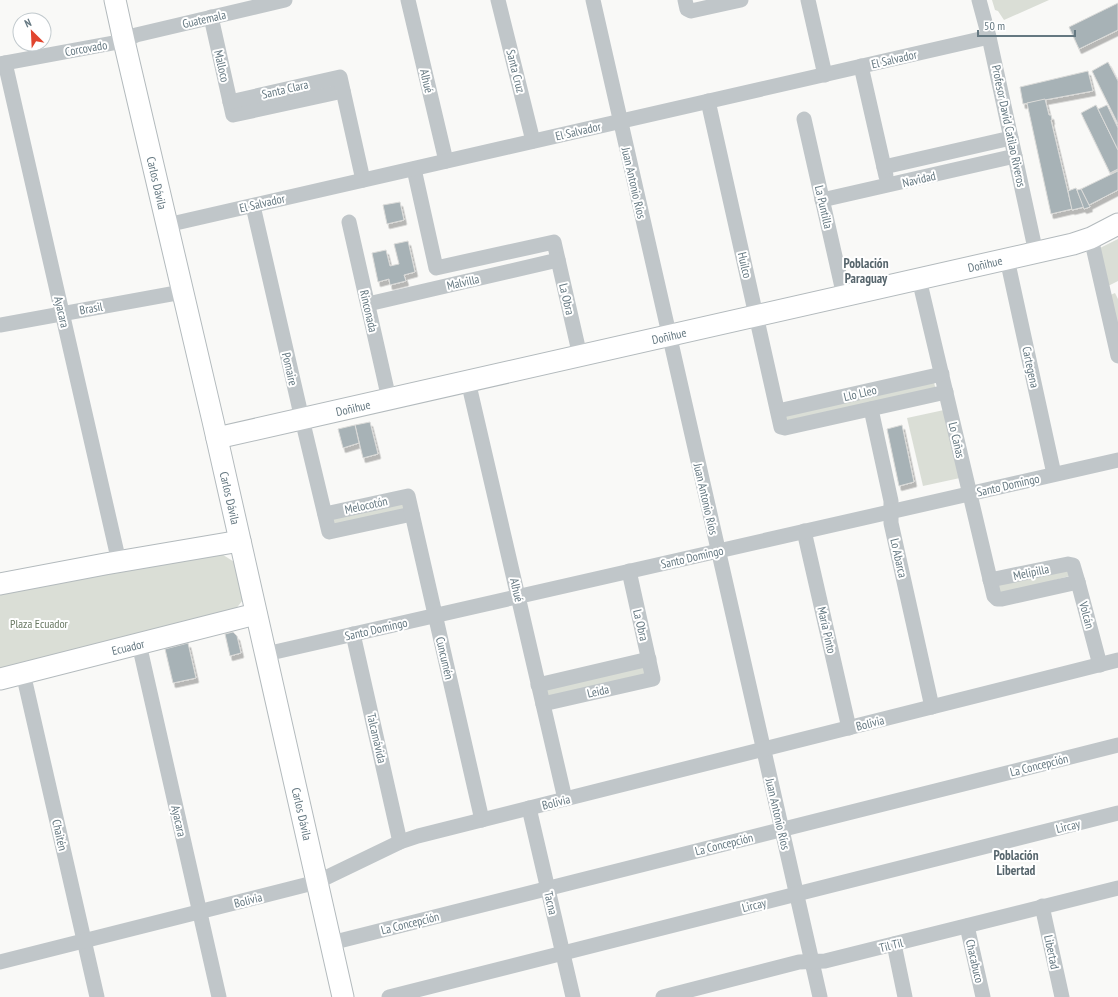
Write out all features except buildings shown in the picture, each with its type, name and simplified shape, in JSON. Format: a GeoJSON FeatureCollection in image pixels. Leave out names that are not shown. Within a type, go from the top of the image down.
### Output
{"type":"FeatureCollection","features":[{"type":"Feature","properties":{"kind":"street","name":"Carlos Dávila"},"geometry":{"type":"LineString","coordinates":[[115,0],[217,438],[343,997]]}},
{"type":"Feature","properties":{"kind":"street","name":"Guatemala"},"geometry":{"type":"LineString","coordinates":[[124,42],[136,35],[285,0]]}},
{"type":"Feature","properties":{"kind":"street","name":"Alhué"},"geometry":{"type":"LineString","coordinates":[[408,0],[446,161]]}},
{"type":"Feature","properties":{"kind":"street","name":"Santa Cruz"},"geometry":{"type":"LineString","coordinates":[[498,0],[533,141]]}},
{"type":"Feature","properties":{"kind":"street","name":"Juan Antonio Ríos"},"geometry":{"type":"LineString","coordinates":[[593,0],[820,997]]}},
{"type":"Feature","properties":{"kind":"street"},"geometry":{"type":"LineString","coordinates":[[687,5],[693,11],[740,0]]}},
{"type":"Feature","properties":{"kind":"street"},"geometry":{"type":"LineString","coordinates":[[808,0],[825,75]]}},
{"type":"Feature","properties":{"kind":"street","name":"Profesor David Catilao Riveros"},"geometry":{"type":"LineString","coordinates":[[979,0],[990,37],[1036,252]]}},
{"type":"Feature","properties":{"kind":"street","name":"Malloco"},"geometry":{"type":"LineString","coordinates":[[211,17],[231,108]]}},
{"type":"Feature","properties":{"kind":"street","name":"El Salvador"},"geometry":{"type":"LineString","coordinates":[[167,225],[990,37]]}},
{"type":"Feature","properties":{"kind":"street","name":"Corcovado"},"geometry":{"type":"LineString","coordinates":[[3,63],[124,42]]}},
{"type":"Feature","properties":{"kind":"street","name":"Ayacara"},"geometry":{"type":"LineString","coordinates":[[3,63],[119,562]]}},
{"type":"Feature","properties":{"kind":"street"},"geometry":{"type":"LineString","coordinates":[[861,66],[888,186]]}},
{"type":"Feature","properties":{"kind":"street","name":"Santa Clara"},"geometry":{"type":"LineString","coordinates":[[231,108],[342,84],[363,180]]}},
{"type":"Feature","properties":{"kind":"street","name":"Huilco"},"geometry":{"type":"LineString","coordinates":[[708,101],[782,428]]}},
{"type":"Feature","properties":{"kind":"street","name":"La Puntilla"},"geometry":{"type":"LineString","coordinates":[[804,119],[844,296]]}},
{"type":"Feature","properties":{"kind":"street","name":"Navidad"},"geometry":{"type":"LineString","coordinates":[[884,167],[1011,138]]}},
{"type":"Feature","properties":{"kind":"street","name":"Navidad"},"geometry":{"type":"LineString","coordinates":[[822,200],[1015,156]]}},
{"type":"Feature","properties":{"kind":"street","name":"Malvilla"},"geometry":{"type":"LineString","coordinates":[[414,169],[436,268],[554,242]]}},
{"type":"Feature","properties":{"kind":"street","name":"Pomaire"},"geometry":{"type":"LineString","coordinates":[[252,206],[329,532]]}},
{"type":"Feature","properties":{"kind":"street","name":"Rinconada"},"geometry":{"type":"LineString","coordinates":[[349,222],[389,399]]}},
{"type":"Feature","properties":{"kind":"street","name":"Doñihue"},"geometry":{"type":"LineString","coordinates":[[217,438],[1082,242],[1118,224]]}},
{"type":"Feature","properties":{"kind":"street"},"geometry":{"type":"LineString","coordinates":[[1091,238],[1118,356]]}},
{"type":"Feature","properties":{"kind":"street","name":"La Obra"},"geometry":{"type":"LineString","coordinates":[[554,242],[580,356]]}},
{"type":"Feature","properties":{"kind":"street","name":"Cartegena"},"geometry":{"type":"LineString","coordinates":[[1007,259],[1054,474]]}},
{"type":"Feature","properties":{"kind":"street","name":"Malvilla"},"geometry":{"type":"LineString","coordinates":[[368,304],[558,260]]}},
{"type":"Feature","properties":{"kind":"street","name":"Lo Cañas"},"geometry":{"type":"LineString","coordinates":[[919,279],[990,580],[994,596],[997,599]]}},
{"type":"Feature","properties":{"kind":"street","name":"Brasil"},"geometry":{"type":"LineString","coordinates":[[0,325],[182,292]]}},
{"type":"Feature","properties":{"kind":"street","name":"Llo Lleo"},"geometry":{"type":"LineString","coordinates":[[778,412],[942,374]]}},
{"type":"Feature","properties":{"kind":"street","name":"Alhué"},"geometry":{"type":"LineString","coordinates":[[468,381],[564,799]]}},
{"type":"Feature","properties":{"kind":"street","name":"Llo Lleo"},"geometry":{"type":"LineString","coordinates":[[782,428],[946,392]]}},
{"type":"Feature","properties":{"kind":"street","name":"Lo Abarca"},"geometry":{"type":"LineString","coordinates":[[871,409],[891,501],[891,523],[932,707]]}},
{"type":"Feature","properties":{"kind":"street","name":"Santo Domingo"},"geometry":{"type":"LineString","coordinates":[[266,654],[1118,460]]}},
{"type":"Feature","properties":{"kind":"street","name":"Melocotón"},"geometry":{"type":"LineString","coordinates":[[325,514],[408,496]]}},
{"type":"Feature","properties":{"kind":"street","name":"Cuncumén"},"geometry":{"type":"LineString","coordinates":[[408,496],[482,820]]}},
{"type":"Feature","properties":{"kind":"street","name":"Melocotón"},"geometry":{"type":"LineString","coordinates":[[329,532],[412,514]]}},
{"type":"Feature","properties":{"kind":"street","name":"María Pinto"},"geometry":{"type":"LineString","coordinates":[[804,531],[849,728]]}},
{"type":"Feature","properties":{"kind":"street"},"geometry":{"type":"LineString","coordinates":[[1,581],[240,541]]}},
{"type":"Feature","properties":{"kind":"street","name":"Melipilla"},"geometry":{"type":"LineString","coordinates":[[990,580],[1073,564]]}},
{"type":"Feature","properties":{"kind":"street","name":"Volcán"},"geometry":{"type":"LineString","coordinates":[[1073,564],[1100,665]]}},
{"type":"Feature","properties":{"kind":"street","name":"La Obra"},"geometry":{"type":"LineString","coordinates":[[628,571],[653,679]]}},
{"type":"Feature","properties":{"kind":"street","name":"Melipilla"},"geometry":{"type":"LineString","coordinates":[[997,599],[1002,600],[1078,582]]}},
{"type":"Feature","properties":{"kind":"street","name":"Ecuador"},"geometry":{"type":"LineString","coordinates":[[0,679],[256,614]]}},
{"type":"Feature","properties":{"kind":"street","name":"Talcamávida"},"geometry":{"type":"LineString","coordinates":[[354,634],[400,842]]}},
{"type":"Feature","properties":{"kind":"street","name":"Ayacara"},"geometry":{"type":"LineString","coordinates":[[139,644],[219,997]]}},
{"type":"Feature","properties":{"kind":"street","name":"Leida"},"geometry":{"type":"LineString","coordinates":[[538,685],[649,659]]}},
{"type":"Feature","properties":{"kind":"street","name":"Bolivia"},"geometry":{"type":"LineString","coordinates":[[0,962],[317,882],[400,842],[418,836],[1118,660]]}},
{"type":"Feature","properties":{"kind":"street","name":"Chaitén"},"geometry":{"type":"LineString","coordinates":[[23,673],[97,997]]}},
{"type":"Feature","properties":{"kind":"street","name":"Leida"},"geometry":{"type":"LineString","coordinates":[[543,704],[653,679]]}},
{"type":"Feature","properties":{"kind":"street","name":"La Concepción"},"geometry":{"type":"LineString","coordinates":[[331,943],[1118,745]]}},
{"type":"Feature","properties":{"kind":"street","name":"Tacna"},"geometry":{"type":"LineString","coordinates":[[529,808],[573,997]]}},
{"type":"Feature","properties":{"kind":"street","name":"Lircay"},"geometry":{"type":"LineString","coordinates":[[389,997],[1118,813]]}},
{"type":"Feature","properties":{"kind":"street","name":"Til Til"},"geometry":{"type":"LineString","coordinates":[[663,997],[799,962],[825,961],[1042,906],[1117,890]]}},
{"type":"Feature","properties":{"kind":"street","name":"Libertad"},"geometry":{"type":"LineString","coordinates":[[1042,906],[1062,997]]}},
{"type":"Feature","properties":{"kind":"street","name":"Chacabuco"},"geometry":{"type":"LineString","coordinates":[[967,926],[983,997]]}},
{"type":"Feature","properties":{"kind":"street"},"geometry":{"type":"LineString","coordinates":[[894,944],[905,997]]}},
{"type":"Feature","properties":{"kind":"green space"},"geometry":{"type":"Polygon","coordinates":[[[992,0],[1049,0],[1004,20],[998,11],[995,10],[992,0]]]}},
{"type":"Feature","properties":{"kind":"green space"},"geometry":{"type":"Polygon","coordinates":[[[1118,239],[1118,281],[1106,287],[1096,250],[1118,239]]]}},
{"type":"Feature","properties":{"kind":"green space"},"geometry":{"type":"Polygon","coordinates":[[[1115,293],[1118,299],[1118,336],[1108,296],[1115,293]]]}},
{"type":"Feature","properties":{"kind":"green space"},"geometry":{"type":"Polygon","coordinates":[[[933,378],[936,391],[785,425],[782,413],[933,378]]]}},
{"type":"Feature","properties":{"kind":"green space"},"geometry":{"type":"Polygon","coordinates":[[[944,410],[960,478],[923,486],[907,418],[944,410]]]}},
{"type":"Feature","properties":{"kind":"green space"},"geometry":{"type":"Polygon","coordinates":[[[405,499],[408,512],[332,529],[329,517],[405,499]]]}},
{"type":"Feature","properties":{"kind":"green space","name":"Plaza Ecuador"},"geometry":{"type":"Polygon","coordinates":[[[220,553],[239,565],[246,596],[231,615],[0,671],[0,591],[220,553]]]}},
{"type":"Feature","properties":{"kind":"green space"},"geometry":{"type":"Polygon","coordinates":[[[1067,567],[1073,575],[1001,595],[998,583],[1067,567]]]}},
{"type":"Feature","properties":{"kind":"green space"},"geometry":{"type":"Polygon","coordinates":[[[643,664],[646,676],[549,700],[546,687],[643,664]]]}},
{"type":"Feature","properties":{"kind":"district","name":"Población Paraguay"},"geometry":{"type":"Point","coordinates":[866,270]}},
{"type":"Feature","properties":{"kind":"district","name":"Población Libertad"},"geometry":{"type":"Point","coordinates":[1016,862]}}]}
